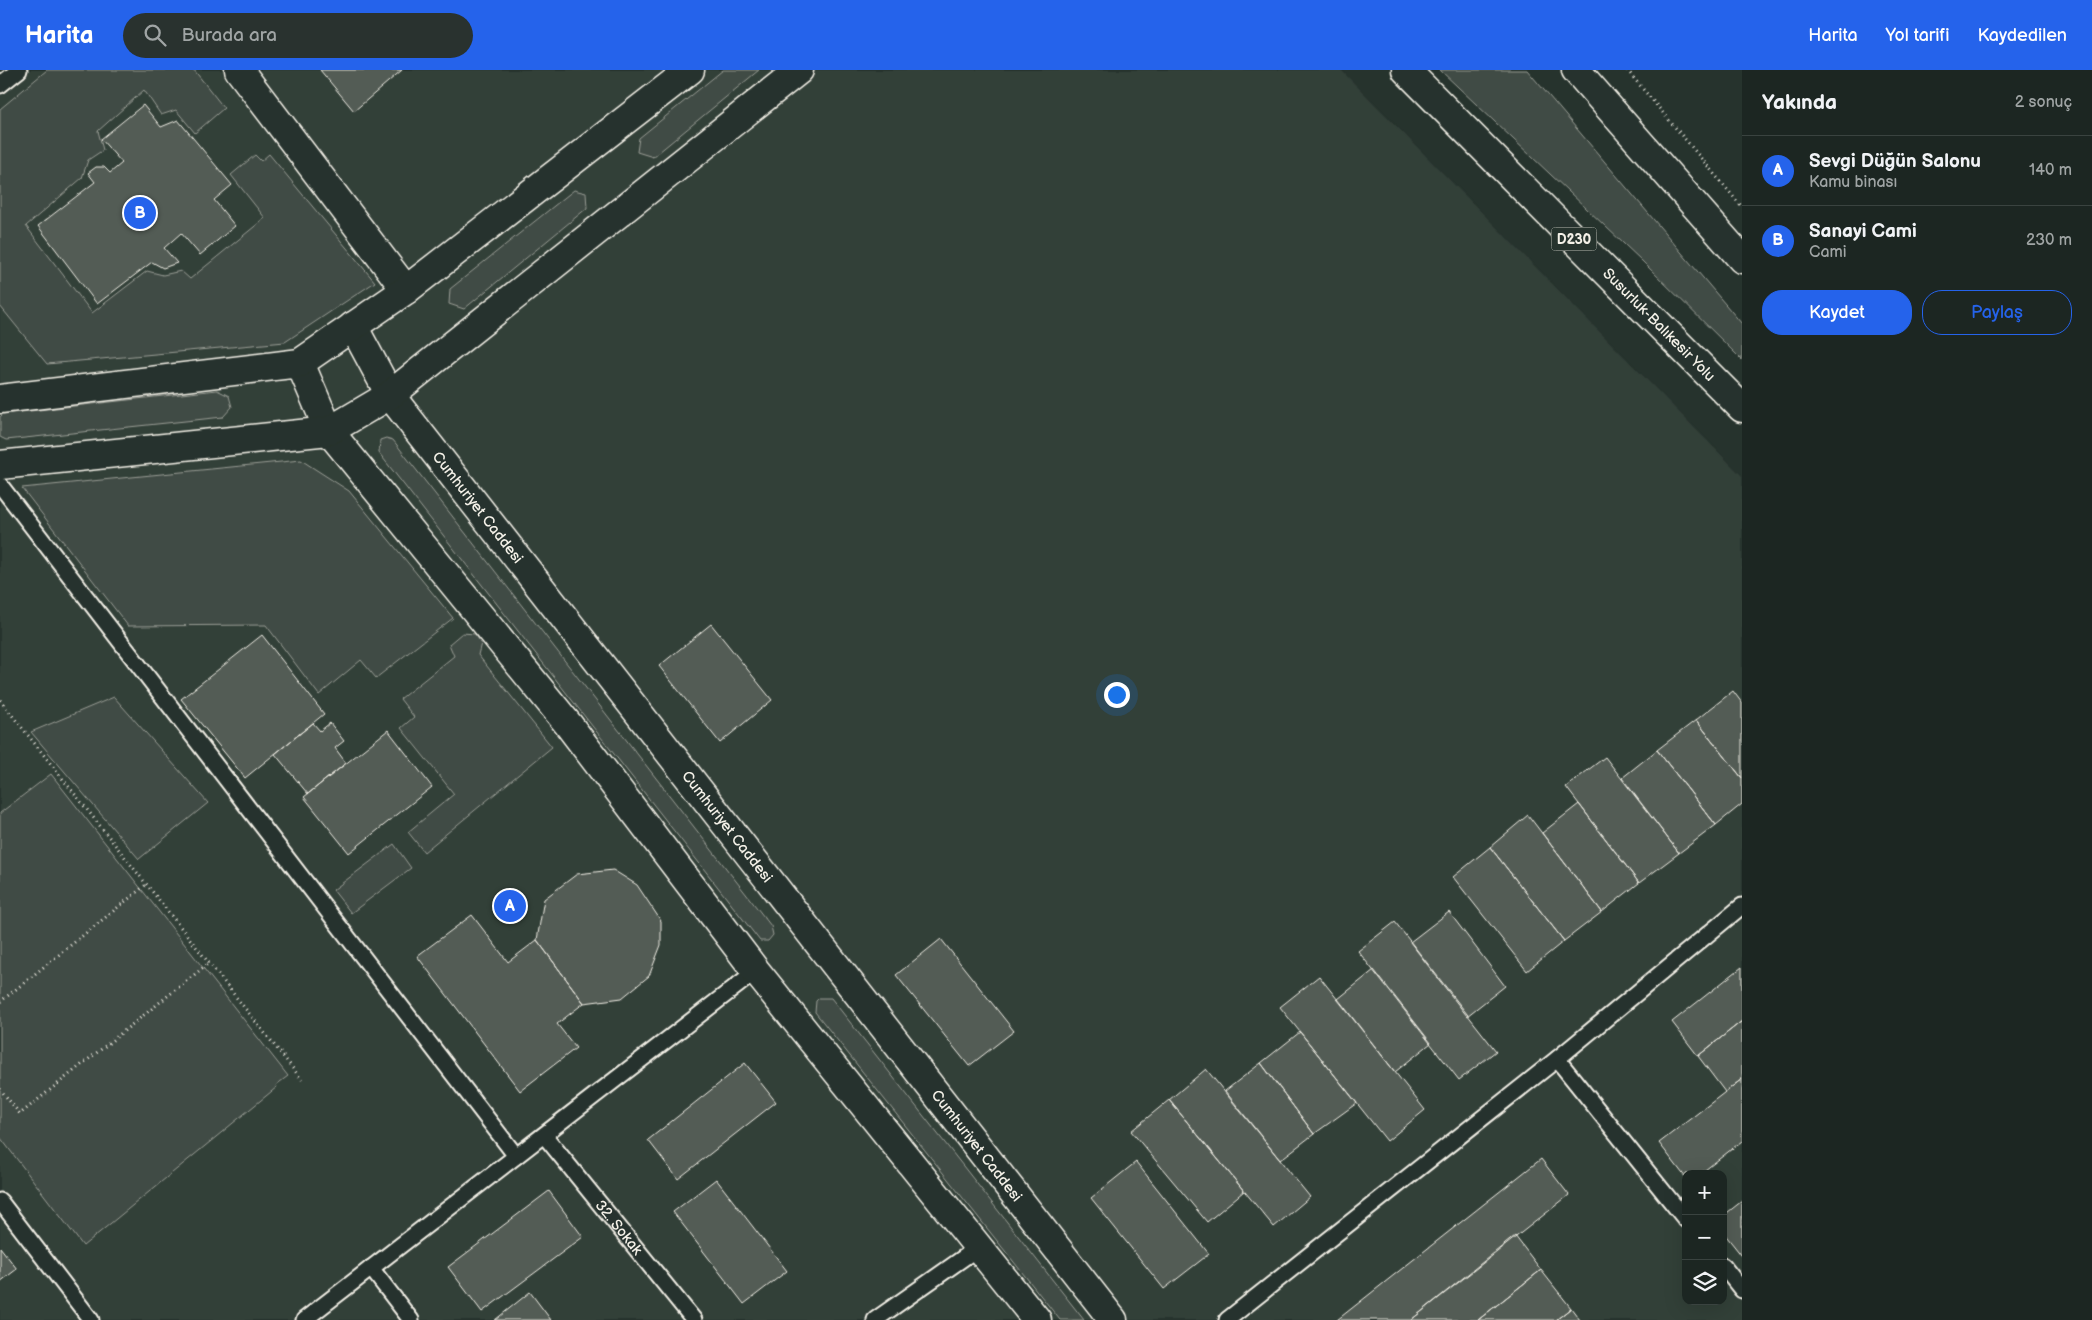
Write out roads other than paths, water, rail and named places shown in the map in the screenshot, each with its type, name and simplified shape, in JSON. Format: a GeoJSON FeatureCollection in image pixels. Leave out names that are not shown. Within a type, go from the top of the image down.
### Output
{"type":"FeatureCollection","features":[{"type":"Feature","properties":{"kind":"main road"},"geometry":{"type":"LineString","coordinates":[[239,70],[406,290]]}},
{"type":"Feature","properties":{"kind":"main road"},"geometry":{"type":"LineString","coordinates":[[0,399],[300,363],[406,290],[690,70]]}},
{"type":"Feature","properties":{"kind":"main road"},"geometry":{"type":"LineString","coordinates":[[0,465],[329,431],[390,395],[799,70]]}},
{"type":"Feature","properties":{"kind":"main road","name":"Susurluk-Balıkesir Yolu"},"geometry":{"type":"LineString","coordinates":[[1406,70],[1742,408]]}},
{"type":"Feature","properties":{"kind":"main road"},"geometry":{"type":"LineString","coordinates":[[1576,70],[1742,259]]}},
{"type":"Feature","properties":{"kind":"main road","name":"Cumhuriyet Caddesi"},"geometry":{"type":"LineString","coordinates":[[353,326],[390,395],[1113,1320]]}},
{"type":"Feature","properties":{"kind":"main road"},"geometry":{"type":"LineString","coordinates":[[300,363],[329,431],[568,724],[756,971],[1037,1320]]}},
{"type":"Feature","properties":{"kind":"lane"},"geometry":{"type":"LineString","coordinates":[[0,85],[19,70]]}},
{"type":"Feature","properties":{"kind":"lane"},"geometry":{"type":"LineString","coordinates":[[0,485],[516,1156]]}},
{"type":"Feature","properties":{"kind":"lane"},"geometry":{"type":"LineString","coordinates":[[1227,1320],[1557,1059],[1742,906]]}},
{"type":"Feature","properties":{"kind":"lane"},"geometry":{"type":"LineString","coordinates":[[304,1320],[756,971]]}},
{"type":"Feature","properties":{"kind":"lane"},"geometry":{"type":"LineString","coordinates":[[1557,1059],[1682,1215]]}},
{"type":"Feature","properties":{"kind":"lane","name":"32. Sokak"},"geometry":{"type":"LineString","coordinates":[[544,1135],[694,1320]]}},
{"type":"Feature","properties":{"kind":"lane"},"geometry":{"type":"LineString","coordinates":[[0,1201],[91,1320]]}},
{"type":"Feature","properties":{"kind":"lane"},"geometry":{"type":"LineString","coordinates":[[875,1320],[979,1247]]}},
{"type":"Feature","properties":{"kind":"lane"},"geometry":{"type":"LineString","coordinates":[[371,1268],[412,1320]]}},
{"type":"Feature","properties":{"kind":"lane"},"geometry":{"type":"LineString","coordinates":[[1727,1271],[1742,1290]]}},
{"type":"Feature","properties":{"kind":"place","name":"Sanayi Cami"},"geometry":{"type":"Point","coordinates":[140,213]}},
{"type":"Feature","properties":{"kind":"place","name":"Sevgi Düğün Salonu"},"geometry":{"type":"Point","coordinates":[510,906]}}]}
